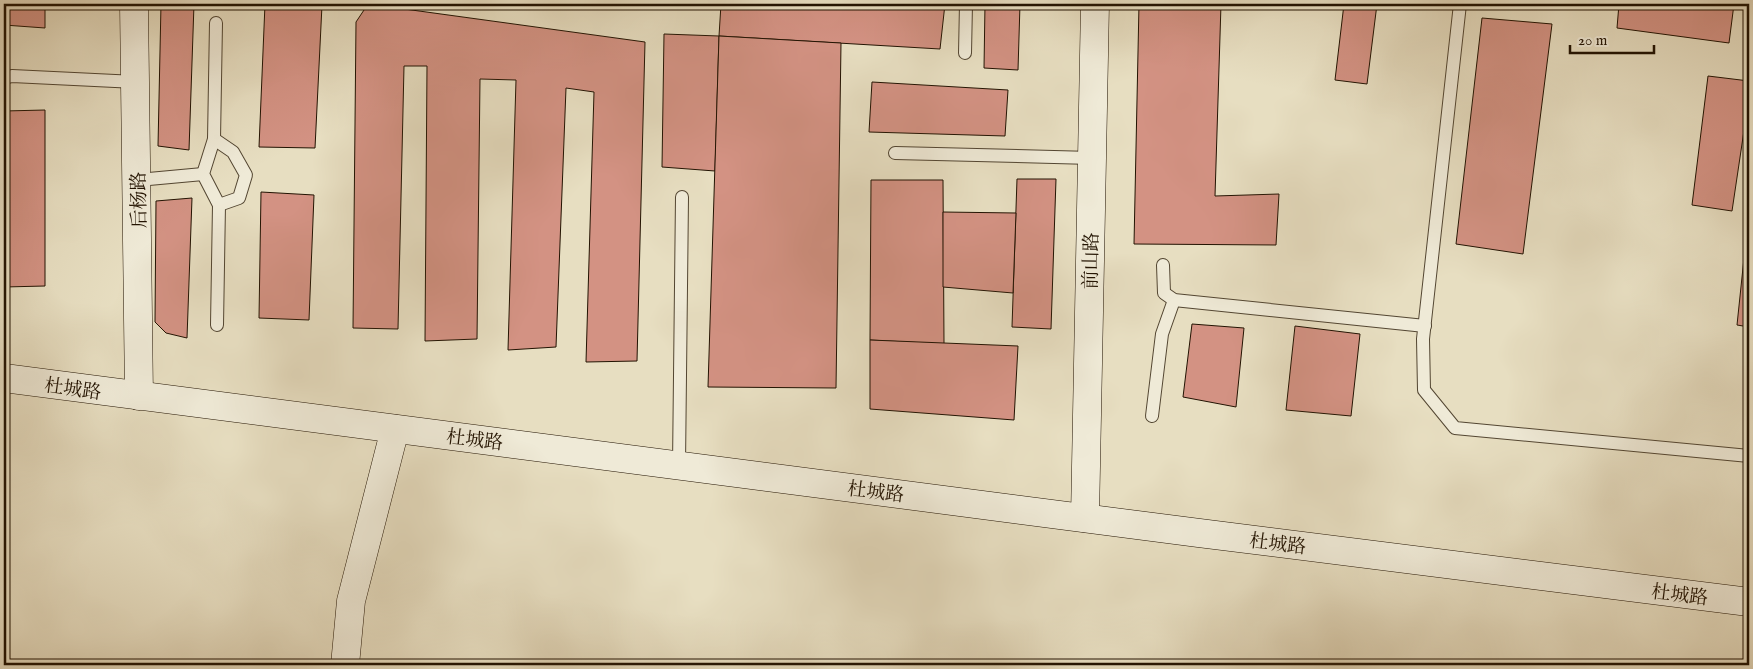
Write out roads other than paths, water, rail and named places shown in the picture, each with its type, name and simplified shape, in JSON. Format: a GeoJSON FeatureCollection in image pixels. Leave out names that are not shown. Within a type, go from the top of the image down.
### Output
{"type":"FeatureCollection","features":[{"type":"Feature","properties":{"kind":"street","name":"后杨路"},"geometry":{"type":"LineString","coordinates":[[134,4],[138,180],[139,396]]}},
{"type":"Feature","properties":{"kind":"street","name":"前山路"},"geometry":{"type":"LineString","coordinates":[[1085,518],[1095,4]]}},
{"type":"Feature","properties":{"kind":"street","name":"杜城路"},"geometry":{"type":"LineString","coordinates":[[4,378],[1749,602]]}},
{"type":"Feature","properties":{"kind":"street"},"geometry":{"type":"LineString","coordinates":[[345,665],[351,601],[395,429]]}},
{"type":"Feature","properties":{"kind":"lane"},"geometry":{"type":"LineString","coordinates":[[965,53],[966,4]]}},
{"type":"Feature","properties":{"kind":"lane"},"geometry":{"type":"LineString","coordinates":[[1460,4],[1423,339],[1424,390],[1455,428],[1749,456]]}},
{"type":"Feature","properties":{"kind":"lane"},"geometry":{"type":"LineString","coordinates":[[216,23],[214,139],[203,174],[219,205],[217,324]]}},
{"type":"Feature","properties":{"kind":"lane"},"geometry":{"type":"LineString","coordinates":[[4,78],[12,76],[136,82]]}},
{"type":"Feature","properties":{"kind":"lane"},"geometry":{"type":"LineString","coordinates":[[214,139],[233,152],[246,175],[240,198],[219,205]]}},
{"type":"Feature","properties":{"kind":"lane"},"geometry":{"type":"LineString","coordinates":[[895,153],[1092,158]]}},
{"type":"Feature","properties":{"kind":"lane"},"geometry":{"type":"LineString","coordinates":[[138,180],[203,174]]}},
{"type":"Feature","properties":{"kind":"lane"},"geometry":{"type":"LineString","coordinates":[[679,465],[682,197]]}},
{"type":"Feature","properties":{"kind":"lane"},"geometry":{"type":"LineString","coordinates":[[1162,265],[1164,293],[1174,300],[1425,326]]}},
{"type":"Feature","properties":{"kind":"lane"},"geometry":{"type":"LineString","coordinates":[[1152,416],[1162,334],[1174,300]]}}]}
